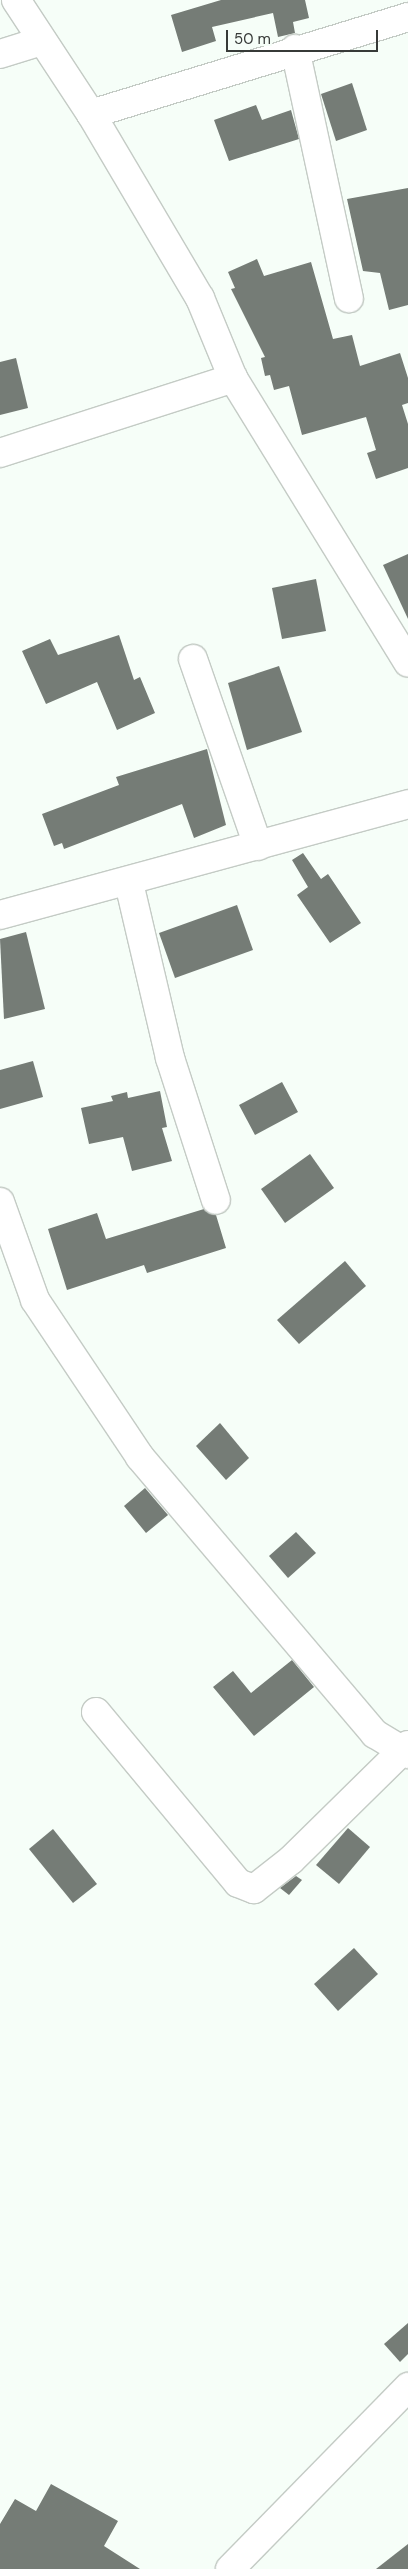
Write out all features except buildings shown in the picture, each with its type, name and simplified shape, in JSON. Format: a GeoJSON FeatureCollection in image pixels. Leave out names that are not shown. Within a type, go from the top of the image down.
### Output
{"type":"FeatureCollection","features":[{"type":"Feature","properties":{"kind":"street"},"geometry":{"type":"LineString","coordinates":[[16,0],[91,114],[200,298],[233,378],[408,663]]}},
{"type":"Feature","properties":{"kind":"street"},"geometry":{"type":"LineString","coordinates":[[91,114],[295,49],[408,17]]}},
{"type":"Feature","properties":{"kind":"street"},"geometry":{"type":"LineString","coordinates":[[0,54],[42,41]]}},
{"type":"Feature","properties":{"kind":"street"},"geometry":{"type":"LineString","coordinates":[[295,49],[349,298]]}},
{"type":"Feature","properties":{"kind":"street"},"geometry":{"type":"LineString","coordinates":[[0,454],[233,378]]}},
{"type":"Feature","properties":{"kind":"street"},"geometry":{"type":"LineString","coordinates":[[193,659],[258,846]]}},
{"type":"Feature","properties":{"kind":"street"},"geometry":{"type":"LineString","coordinates":[[0,915],[129,883],[408,804]]}},
{"type":"Feature","properties":{"kind":"street"},"geometry":{"type":"LineString","coordinates":[[129,883],[170,1058],[216,1200]]}},
{"type":"Feature","properties":{"kind":"street"},"geometry":{"type":"LineString","coordinates":[[0,1202],[35,1300],[140,1457],[375,1734],[406,1750],[291,1860],[254,1889],[238,1883],[96,1712]]}},
{"type":"Feature","properties":{"kind":"street"},"geometry":{"type":"LineString","coordinates":[[230,2569],[408,2387]]}}]}
